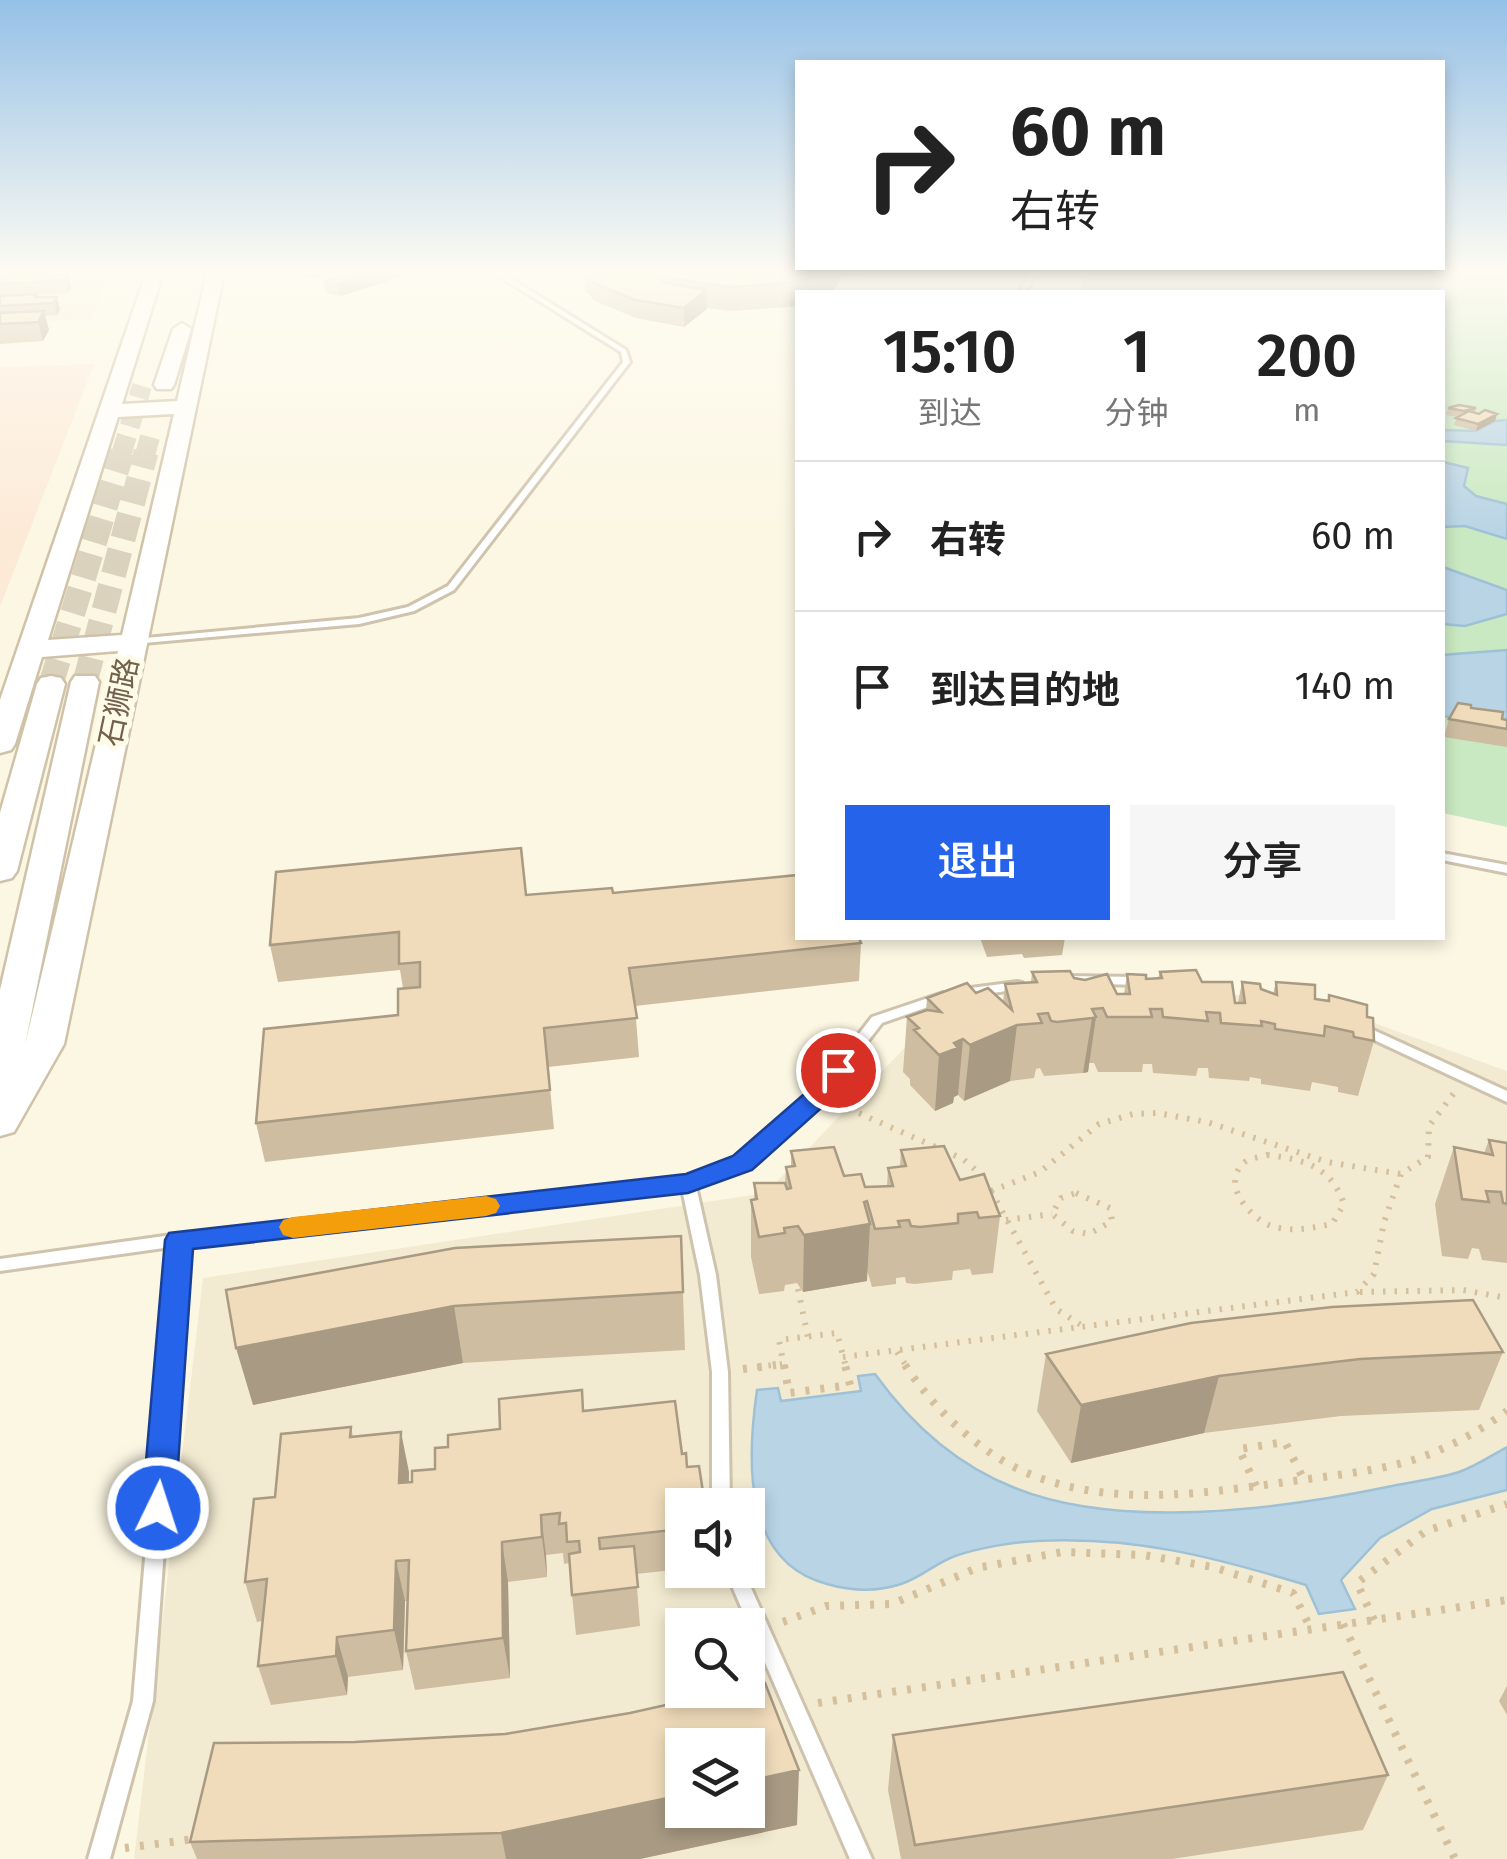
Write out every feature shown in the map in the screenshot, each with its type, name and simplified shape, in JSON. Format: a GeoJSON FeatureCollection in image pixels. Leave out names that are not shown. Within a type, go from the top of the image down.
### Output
{"type":"FeatureCollection","features":[{"type":"Feature","properties":{"kind":"street"},"geometry":{"type":"LineString","coordinates":[[0,744],[126,360]]}},
{"type":"Feature","properties":{"kind":"street"},"geometry":{"type":"LineString","coordinates":[[164,385],[172,360]]}},
{"type":"Feature","properties":{"kind":"street","name":"石狮路"},"geometry":{"type":"LineString","coordinates":[[0,1122],[45,1044],[197,360]]}},
{"type":"Feature","properties":{"kind":"street"},"geometry":{"type":"LineString","coordinates":[[108,411],[187,406]]}},
{"type":"Feature","properties":{"kind":"street"},"geometry":{"type":"LineString","coordinates":[[28,650],[132,642]]}},
{"type":"Feature","properties":{"kind":"street","name":"石狮路"},"geometry":{"type":"LineString","coordinates":[[0,871],[68,683],[4,1051],[0,1112]]}},
{"type":"Feature","properties":{"kind":"lane"},"geometry":{"type":"LineString","coordinates":[[132,642],[359,621],[411,609],[451,588],[626,360]]}},
{"type":"Feature","properties":{"kind":"lane"},"geometry":{"type":"LineString","coordinates":[[1445,857],[1507,869]]}},
{"type":"Feature","properties":{"kind":"lane"},"geometry":{"type":"LineString","coordinates":[[0,1265],[179,1240],[688,1183],[742,1163],[819,1096],[877,1020],[948,995],[1079,978],[1156,982]]}},
{"type":"Feature","properties":{"kind":"lane"},"geometry":{"type":"LineString","coordinates":[[1349,1022],[1507,1097]]}},
{"type":"Feature","properties":{"kind":"lane"},"geometry":{"type":"LineString","coordinates":[[688,1183],[708,1275],[720,1372],[720,1488]]}},
{"type":"Feature","properties":{"kind":"lane"},"geometry":{"type":"LineString","coordinates":[[101,1855],[144,1700],[179,1240]]}},
{"type":"Feature","properties":{"kind":"lane"},"geometry":{"type":"LineString","coordinates":[[765,1641],[862,1859]]}},
{"type":"Feature","properties":{"kind":"path"},"geometry":{"type":"LineString","coordinates":[[1357,1292],[1374,1274],[1384,1222],[1401,1174],[1428,1157],[1429,1126],[1466,1078]]}},
{"type":"Feature","properties":{"kind":"path"},"geometry":{"type":"LineString","coordinates":[[819,1096],[963,1159],[982,1174],[1056,1310],[1083,1326]]}},
{"type":"Feature","properties":{"kind":"path"},"geometry":{"type":"LineString","coordinates":[[992,1191],[1031,1178],[1080,1134],[1111,1119],[1160,1113],[1209,1122],[1303,1157],[1332,1176],[1344,1204],[1332,1224],[1314,1231],[1270,1226],[1240,1204],[1233,1178],[1239,1167],[1266,1154],[1303,1157],[1401,1174]]}},
{"type":"Feature","properties":{"kind":"path"},"geometry":{"type":"LineString","coordinates":[[1082,1192],[1110,1208],[1112,1221],[1104,1231],[1084,1235],[1064,1229],[1052,1214],[1054,1203],[1065,1194],[1082,1192]]}},
{"type":"Feature","properties":{"kind":"path"},"geometry":{"type":"LineString","coordinates":[[1006,1220],[1052,1214]]}},
{"type":"Feature","properties":{"kind":"path"},"geometry":{"type":"LineString","coordinates":[[798,1289],[808,1337]]}},
{"type":"Feature","properties":{"kind":"path"},"geometry":{"type":"LineString","coordinates":[[843,1357],[1357,1292],[1463,1290],[1507,1298]]}},
{"type":"Feature","properties":{"kind":"path"},"geometry":{"type":"LineString","coordinates":[[837,1334],[850,1385],[789,1393],[778,1340],[808,1337],[837,1334]]}},
{"type":"Feature","properties":{"kind":"path"},"geometry":{"type":"LineString","coordinates":[[897,1352],[915,1383],[946,1415],[990,1450],[1034,1476],[1084,1490],[1150,1497],[1304,1480],[1423,1456],[1479,1433],[1507,1411]]}},
{"type":"Feature","properties":{"kind":"path"},"geometry":{"type":"LineString","coordinates":[[720,1372],[783,1364]]}},
{"type":"Feature","properties":{"kind":"path"},"geometry":{"type":"LineString","coordinates":[[1256,1486],[1239,1449],[1285,1442],[1304,1480]]}},
{"type":"Feature","properties":{"kind":"path"},"geometry":{"type":"LineString","coordinates":[[1374,1620],[1357,1583],[1404,1541],[1457,1515],[1507,1504]]}},
{"type":"Feature","properties":{"kind":"path"},"geometry":{"type":"LineString","coordinates":[[765,1628],[826,1606],[892,1604],[977,1568],[1062,1552],[1143,1554],[1213,1567],[1292,1594],[1311,1629]]}},
{"type":"Feature","properties":{"kind":"path"},"geometry":{"type":"LineString","coordinates":[[794,1706],[1507,1600]]}},
{"type":"Feature","properties":{"kind":"path"},"geometry":{"type":"LineString","coordinates":[[1344,1624],[1455,1859]]}},
{"type":"Feature","properties":{"kind":"path"},"geometry":{"type":"LineString","coordinates":[[101,1855],[208,1837]]}},
{"type":"Feature","properties":{"kind":"shaded area"},"geometry":{"type":"Polygon","coordinates":[[[94,364],[0,607],[0,367],[94,364]]]}},
{"type":"Feature","properties":{"kind":"shaded area"},"geometry":{"type":"Polygon","coordinates":[[[1142,991],[1305,998],[1507,1071],[1507,1859],[134,1859],[203,1278],[766,1193],[912,1040],[1017,1006],[1142,991]]]}},
{"type":"Feature","properties":{"kind":"green space"},"geometry":{"type":"Polygon","coordinates":[[[1445,360],[1507,360],[1507,827],[1445,813],[1445,360]]]}},
{"type":"Feature","properties":{"kind":"water"},"geometry":{"type":"Polygon","coordinates":[[[1507,420],[1507,445],[1445,441],[1445,430],[1476,431],[1495,421],[1507,420]]]}},
{"type":"Feature","properties":{"kind":"water"},"geometry":{"type":"Polygon","coordinates":[[[1445,462],[1468,468],[1464,486],[1476,496],[1507,504],[1507,539],[1465,526],[1445,527],[1445,462]]]}},
{"type":"Feature","properties":{"kind":"water"},"geometry":{"type":"Polygon","coordinates":[[[1445,568],[1507,590],[1507,614],[1465,626],[1445,624],[1445,568]]]}},
{"type":"Feature","properties":{"kind":"water"},"geometry":{"type":"Polygon","coordinates":[[[1507,650],[1507,728],[1445,716],[1445,655],[1507,650]]]}},
{"type":"Feature","properties":{"kind":"water"},"geometry":{"type":"Polygon","coordinates":[[[875,1374],[920,1426],[973,1468],[1015,1488],[1057,1501],[1152,1512],[1202,1512],[1302,1502],[1459,1472],[1507,1447],[1507,1490],[1432,1509],[1380,1538],[1341,1580],[1355,1609],[1319,1614],[1306,1585],[1206,1557],[1140,1545],[1073,1540],[985,1548],[948,1559],[892,1587],[845,1588],[799,1572],[779,1554],[765,1531],[765,1488],[754,1488],[752,1446],[757,1390],[778,1388],[781,1401],[861,1391],[858,1376],[875,1374]]]}},
{"type":"Feature","properties":{"kind":"building"},"geometry":{"type":"Polygon","coordinates":[[[1459,405],[1476,408],[1448,408],[1459,405]]]}},
{"type":"Feature","properties":{"kind":"building"},"geometry":{"type":"Polygon","coordinates":[[[1485,410],[1497,414],[1478,424],[1456,418],[1469,411],[1479,414],[1485,410]]]}},
{"type":"Feature","properties":{"kind":"building"},"geometry":{"type":"Polygon","coordinates":[[[1458,703],[1503,712],[1507,729],[1449,719],[1458,703]]]}},
{"type":"Feature","properties":{"kind":"building"},"geometry":{"type":"Polygon","coordinates":[[[521,848],[526,895],[612,888],[613,893],[795,875],[795,940],[861,943],[629,968],[637,1018],[544,1028],[550,1090],[256,1123],[264,1029],[398,1015],[398,989],[420,987],[420,962],[399,964],[399,932],[270,945],[276,872],[521,848]]]}},
{"type":"Feature","properties":{"kind":"building"},"geometry":{"type":"Polygon","coordinates":[[[1196,970],[1202,982],[1232,982],[1235,1003],[1245,1003],[1242,982],[1260,984],[1261,989],[1277,995],[1276,982],[1315,985],[1315,999],[1329,1001],[1329,995],[1367,1005],[1367,1017],[1373,1018],[1374,1041],[1325,1026],[1324,1036],[1275,1029],[1275,1024],[1261,1021],[1262,1026],[1221,1023],[1220,1013],[1206,1012],[1208,1021],[1163,1017],[1162,1009],[1150,1009],[1152,1017],[1107,1017],[1103,1008],[1092,1009],[1096,1017],[1057,1022],[1051,1021],[1048,1013],[1038,1014],[1042,1023],[1017,1025],[970,1045],[963,1039],[954,1043],[958,1048],[939,1055],[914,1030],[919,1028],[907,1017],[927,1010],[941,1012],[927,998],[967,983],[976,993],[988,988],[1012,1010],[1005,984],[1037,982],[1032,972],[1070,971],[1074,978],[1085,980],[1107,974],[1117,994],[1130,994],[1127,974],[1146,975],[1146,979],[1162,978],[1160,972],[1196,970]]]}},
{"type":"Feature","properties":{"kind":"building"},"geometry":{"type":"Polygon","coordinates":[[[1489,1140],[1507,1143],[1507,1204],[1503,1203],[1501,1192],[1486,1191],[1489,1202],[1462,1199],[1454,1147],[1493,1155],[1489,1140]]]}},
{"type":"Feature","properties":{"kind":"building"},"geometry":{"type":"Polygon","coordinates":[[[944,1146],[960,1180],[984,1174],[1000,1216],[979,1218],[977,1212],[958,1214],[958,1223],[920,1227],[911,1226],[909,1220],[898,1221],[900,1227],[875,1229],[867,1201],[864,1202],[870,1224],[804,1235],[798,1226],[784,1228],[785,1233],[759,1237],[751,1200],[757,1199],[754,1183],[785,1183],[787,1189],[791,1188],[786,1167],[795,1166],[791,1151],[834,1147],[844,1176],[861,1174],[865,1187],[893,1186],[888,1168],[906,1166],[901,1150],[944,1146]]]}},
{"type":"Feature","properties":{"kind":"building"},"geometry":{"type":"Polygon","coordinates":[[[681,1236],[683,1292],[454,1306],[236,1348],[226,1290],[455,1248],[681,1236]]]}},
{"type":"Feature","properties":{"kind":"building"},"geometry":{"type":"Polygon","coordinates":[[[1473,1300],[1503,1352],[1360,1359],[1219,1376],[1081,1405],[1046,1354],[1191,1323],[1332,1307],[1473,1300]]]}},
{"type":"Feature","properties":{"kind":"building"},"geometry":{"type":"Polygon","coordinates":[[[582,1390],[583,1411],[675,1401],[682,1454],[686,1453],[687,1467],[699,1466],[702,1488],[665,1488],[665,1531],[599,1538],[600,1549],[634,1546],[638,1587],[572,1595],[569,1554],[580,1552],[579,1541],[567,1542],[566,1523],[559,1524],[560,1513],[541,1515],[542,1537],[502,1542],[503,1638],[406,1651],[409,1560],[396,1561],[394,1630],[337,1637],[336,1656],[258,1666],[267,1579],[245,1582],[254,1499],[275,1497],[281,1434],[351,1427],[350,1437],[401,1432],[399,1483],[412,1482],[412,1471],[435,1469],[435,1448],[448,1447],[448,1435],[500,1429],[499,1399],[582,1390]]]}},
{"type":"Feature","properties":{"kind":"building"},"geometry":{"type":"Polygon","coordinates":[[[1343,1672],[1388,1775],[915,1845],[893,1735],[1343,1672]]]}},
{"type":"Feature","properties":{"kind":"building"},"geometry":{"type":"Polygon","coordinates":[[[765,1683],[799,1770],[765,1777],[765,1728],[665,1728],[665,1799],[501,1833],[190,1842],[214,1743],[355,1742],[505,1734],[665,1705],[765,1708],[765,1683]]]}},
{"type":"Feature","properties":{"kind":"tunnel"},"geometry":{"type":"LineString","coordinates":[[121,455],[142,386]]}},
{"type":"Feature","properties":{"kind":"tunnel"},"geometry":{"type":"LineString","coordinates":[[145,455],[150,437]]}},
{"type":"Feature","properties":{"kind":"tunnel"},"geometry":{"type":"LineString","coordinates":[[51,684],[122,452]]}},
{"type":"Feature","properties":{"kind":"tunnel"},"geometry":{"type":"LineString","coordinates":[[85,682],[146,452]]}},
{"type":"Feature","properties":{"kind":"slow traffic"},"geometry":{"type":"LineString","coordinates":[[293,1227],[486,1206]]}},
{"type":"Feature","properties":{"kind":"route"},"geometry":{"type":"LineString","coordinates":[[158,1508],[179,1240],[688,1183],[742,1163],[819,1096],[838,1070]]}}]}
